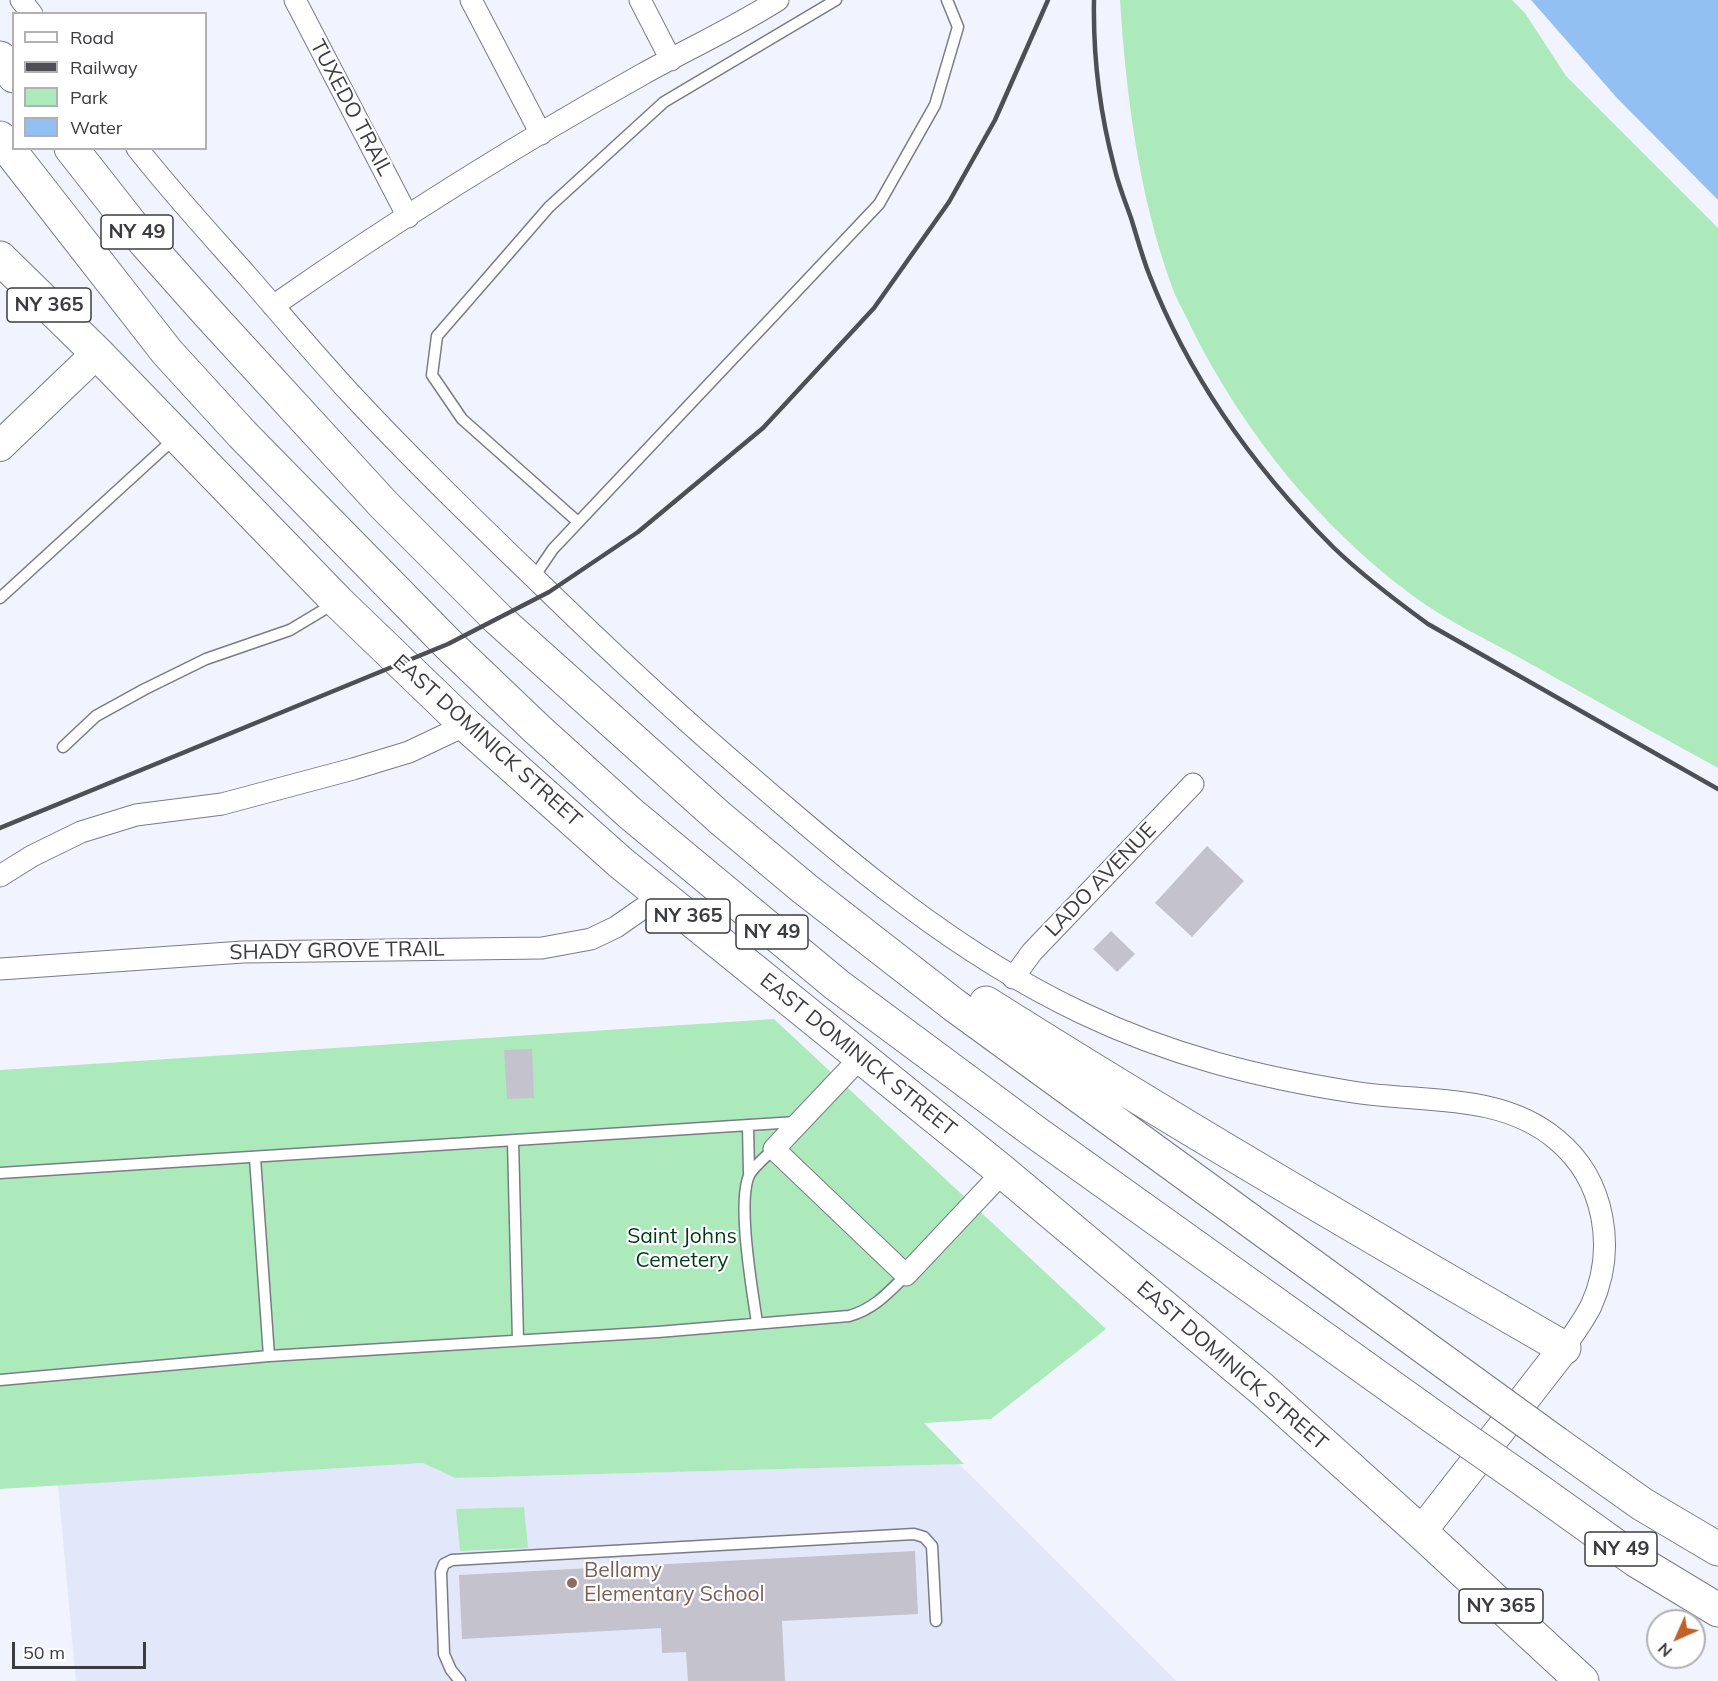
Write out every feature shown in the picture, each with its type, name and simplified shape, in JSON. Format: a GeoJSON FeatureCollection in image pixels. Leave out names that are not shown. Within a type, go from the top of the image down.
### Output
{"type":"FeatureCollection","features":[{"type":"Feature","properties":{"kind":"highway"},"geometry":{"type":"LineString","coordinates":[[0,58],[12,73]]}},
{"type":"Feature","properties":{"kind":"highway","name":"NY 49"},"geometry":{"type":"LineString","coordinates":[[0,138],[167,352],[242,434],[448,644],[546,737],[701,874],[837,985],[1026,1125],[1637,1561],[1718,1610]]}},
{"type":"Feature","properties":{"kind":"highway","name":"NY 49"},"geometry":{"type":"LineString","coordinates":[[73,150],[144,241],[384,505],[498,619],[720,818],[805,889],[954,1005],[1556,1443],[1642,1504],[1718,1549]]}},
{"type":"Feature","properties":{"kind":"highway"},"geometry":{"type":"LineString","coordinates":[[0,155],[52,206]]}},
{"type":"Feature","properties":{"kind":"highway","name":"EAST DOMINICK STREET"},"geometry":{"type":"LineString","coordinates":[[0,258],[98,352],[338,602],[466,724],[621,863],[1003,1172],[1263,1389],[1582,1681]]}},
{"type":"Feature","properties":{"kind":"highway"},"geometry":{"type":"LineString","coordinates":[[805,889],[1079,1062],[1355,1227],[1564,1348]]}},
{"type":"Feature","properties":{"kind":"main road"},"geometry":{"type":"LineString","coordinates":[[0,446],[98,352]]}},
{"type":"Feature","properties":{"kind":"main road"},"geometry":{"type":"LineString","coordinates":[[1421,1532],[1564,1348]]}},
{"type":"Feature","properties":{"kind":"street"},"geometry":{"type":"LineString","coordinates":[[21,0],[30,12]]}},
{"type":"Feature","properties":{"kind":"street","name":"TUXEDO TRAIL"},"geometry":{"type":"LineString","coordinates":[[295,0],[408,217]]}},
{"type":"Feature","properties":{"kind":"street"},"geometry":{"type":"LineString","coordinates":[[471,0],[541,134]]}},
{"type":"Feature","properties":{"kind":"street"},"geometry":{"type":"LineString","coordinates":[[640,0],[671,60]]}},
{"type":"Feature","properties":{"kind":"street"},"geometry":{"type":"LineString","coordinates":[[273,306],[346,255],[541,134],[671,60],[741,24],[778,0]]}},
{"type":"Feature","properties":{"kind":"street"},"geometry":{"type":"LineString","coordinates":[[139,150],[350,393],[534,578],[692,727],[852,865],[941,932],[1013,978],[1084,1015],[1195,1059],[1357,1092],[1465,1102],[1526,1119],[1556,1138],[1581,1164],[1597,1194],[1605,1232],[1602,1272],[1591,1306],[1564,1348]]}},
{"type":"Feature","properties":{"kind":"street"},"geometry":{"type":"LineString","coordinates":[[0,876],[32,856],[81,832],[136,815],[222,804],[353,769],[409,752],[466,724]]}},
{"type":"Feature","properties":{"kind":"street","name":"LADO AVENUE"},"geometry":{"type":"LineString","coordinates":[[1013,978],[1032,952],[1193,784]]}},
{"type":"Feature","properties":{"kind":"street","name":"SHADY GROVE TRAIL"},"geometry":{"type":"LineString","coordinates":[[0,969],[243,952],[542,948],[591,939],[616,927],[662,895]]}},
{"type":"Feature","properties":{"kind":"street"},"geometry":{"type":"LineString","coordinates":[[861,1057],[774,1149],[906,1275],[1003,1172]]}},
{"type":"Feature","properties":{"kind":"lane"},"geometry":{"type":"LineString","coordinates":[[578,522],[462,419],[432,375],[437,336],[549,207],[664,102],[836,0]]}},
{"type":"Feature","properties":{"kind":"lane"},"geometry":{"type":"LineString","coordinates":[[534,578],[553,549],[879,204],[935,105],[958,27],[947,0]]}},
{"type":"Feature","properties":{"kind":"lane"},"geometry":{"type":"LineString","coordinates":[[0,598],[178,436]]}},
{"type":"Feature","properties":{"kind":"lane"},"geometry":{"type":"LineString","coordinates":[[63,747],[96,716],[145,688],[206,658],[290,630],[338,602]]}},
{"type":"Feature","properties":{"kind":"lane"},"geometry":{"type":"LineString","coordinates":[[0,1173],[799,1122]]}},
{"type":"Feature","properties":{"kind":"lane"},"geometry":{"type":"LineString","coordinates":[[748,1125],[749,1173],[745,1199],[745,1230],[757,1323]]}},
{"type":"Feature","properties":{"kind":"lane"},"geometry":{"type":"LineString","coordinates":[[513,1141],[518,1340]]}},
{"type":"Feature","properties":{"kind":"lane"},"geometry":{"type":"LineString","coordinates":[[749,1173],[774,1149]]}},
{"type":"Feature","properties":{"kind":"lane"},"geometry":{"type":"LineString","coordinates":[[255,1158],[269,1356]]}},
{"type":"Feature","properties":{"kind":"lane"},"geometry":{"type":"LineString","coordinates":[[0,1380],[269,1356],[849,1316],[879,1302],[906,1275]]}},
{"type":"Feature","properties":{"kind":"lane"},"geometry":{"type":"LineString","coordinates":[[460,1681],[451,1670],[444,1654],[441,1572],[444,1564],[452,1560],[914,1534],[924,1537],[932,1546],[936,1621]]}},
{"type":"Feature","properties":{"kind":"shaded area","name":"Bellamy Elementary School"},"geometry":{"type":"Polygon","coordinates":[[[423,1463],[455,1478],[959,1464],[1176,1681],[76,1681],[58,1485],[423,1463]]]}},
{"type":"Feature","properties":{"kind":"green space"},"geometry":{"type":"Polygon","coordinates":[[[1120,0],[1512,0],[1525,13],[1566,76],[1718,228],[1718,768],[1439,614],[1379,569],[1347,540],[1287,476],[1235,405],[1192,329],[1172,287],[1151,217],[1136,145],[1126,73],[1120,0]]]}},
{"type":"Feature","properties":{"kind":"green space","name":"Saint Johns Cemetery"},"geometry":{"type":"Polygon","coordinates":[[[774,1019],[1106,1329],[991,1419],[924,1423],[964,1464],[455,1478],[423,1463],[0,1489],[0,1070],[774,1019]]]}},
{"type":"Feature","properties":{"kind":"green space"},"geometry":{"type":"Polygon","coordinates":[[[524,1507],[528,1548],[460,1551],[456,1509],[524,1507]]]}},
{"type":"Feature","properties":{"kind":"water"},"geometry":{"type":"Polygon","coordinates":[[[1531,0],[1718,0],[1718,200],[1617,98],[1531,0]]]}},
{"type":"Feature","properties":{"kind":"building"},"geometry":{"type":"Polygon","coordinates":[[[1207,846],[1244,881],[1192,937],[1155,903],[1207,846]]]}},
{"type":"Feature","properties":{"kind":"building"},"geometry":{"type":"Polygon","coordinates":[[[1111,931],[1135,954],[1117,972],[1093,949],[1111,931]]]}},
{"type":"Feature","properties":{"kind":"building"},"geometry":{"type":"Polygon","coordinates":[[[532,1049],[534,1098],[507,1099],[504,1050],[532,1049]]]}},
{"type":"Feature","properties":{"kind":"building"},"geometry":{"type":"Polygon","coordinates":[[[915,1551],[918,1614],[782,1621],[785,1681],[688,1681],[686,1652],[662,1653],[661,1628],[462,1639],[459,1575],[915,1551]]]}},
{"type":"Feature","properties":{"kind":"railway"},"geometry":{"type":"LineString","coordinates":[[0,828],[448,644],[549,592],[638,532],[763,428],[874,308],[949,202],[995,120],[1048,0]]}},
{"type":"Feature","properties":{"kind":"railway"},"geometry":{"type":"LineString","coordinates":[[1094,0],[1096,63],[1101,105],[1118,179],[1144,260],[1165,312],[1184,349],[1204,385],[1251,454],[1304,517],[1333,547],[1379,587],[1428,624],[1718,789]]}},
{"type":"Feature","properties":{"kind":"place","name":"Bellamy Elementary School"},"geometry":{"type":"Point","coordinates":[572,1583]}}]}
